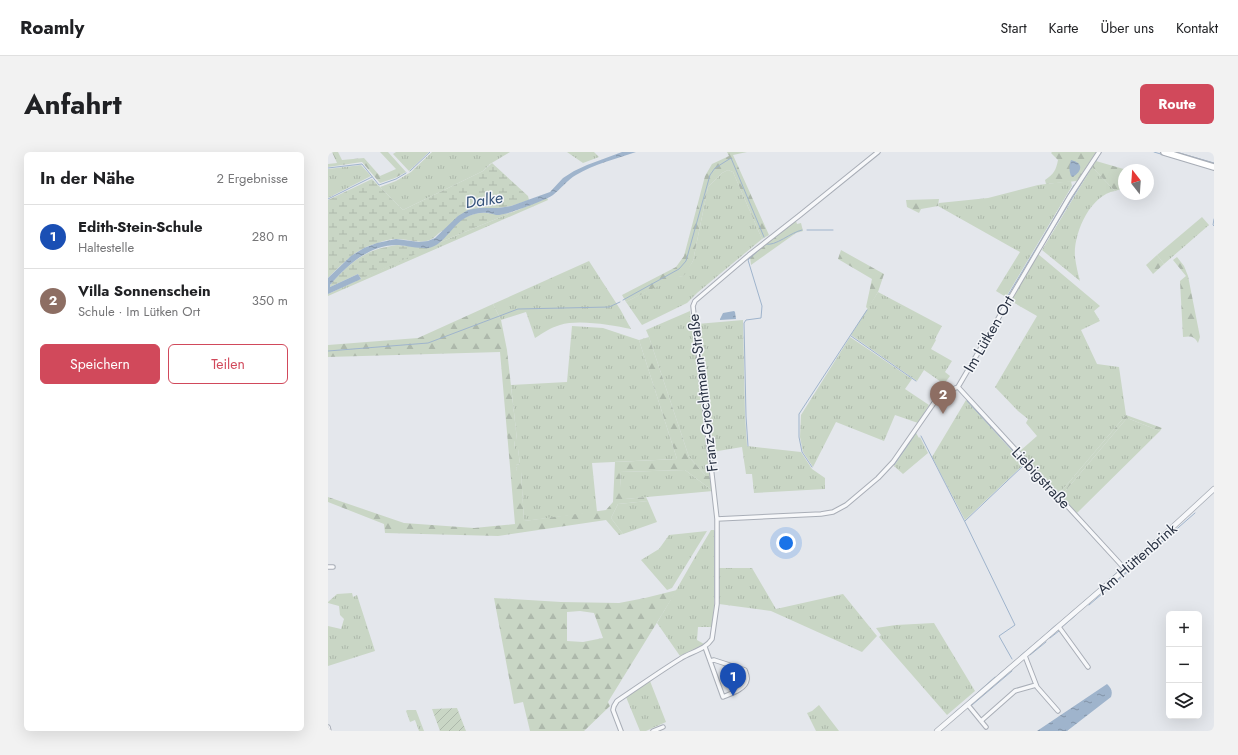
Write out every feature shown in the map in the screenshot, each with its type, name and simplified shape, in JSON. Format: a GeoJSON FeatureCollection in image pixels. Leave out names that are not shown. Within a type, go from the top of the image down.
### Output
{"type":"FeatureCollection","features":[{"type":"Feature","properties":{"kind":"main road"},"geometry":{"type":"LineString","coordinates":[[1164,152],[1214,167]]}},
{"type":"Feature","properties":{"kind":"street","name":"Franz-Grochtmann-Straße"},"geometry":{"type":"LineString","coordinates":[[705,647],[712,639],[716,604],[718,519],[693,306],[699,297],[749,255],[800,216],[878,152]]}},
{"type":"Feature","properties":{"kind":"street","name":"Im Lütken Ort"},"geometry":{"type":"LineString","coordinates":[[718,519],[821,514],[833,512],[840,509],[866,488],[893,462],[936,400],[950,389],[958,387],[1070,196],[1099,152]]}},
{"type":"Feature","properties":{"kind":"street","name":"Liebigstraße"},"geometry":{"type":"LineString","coordinates":[[958,387],[1125,570]]}},
{"type":"Feature","properties":{"kind":"street","name":"Am Hüttenbrink"},"geometry":{"type":"LineString","coordinates":[[937,731],[1125,570],[1173,528],[1214,489]]}},
{"type":"Feature","properties":{"kind":"street"},"geometry":{"type":"LineString","coordinates":[[328,566],[333,567]]}},
{"type":"Feature","properties":{"kind":"street"},"geometry":{"type":"LineString","coordinates":[[1059,627],[1088,667]]}},
{"type":"Feature","properties":{"kind":"street"},"geometry":{"type":"LineString","coordinates":[[621,731],[613,710],[617,701],[681,658],[705,647],[710,661],[723,697],[746,685],[748,679],[745,670],[714,660],[710,661]]}},
{"type":"Feature","properties":{"kind":"street"},"geometry":{"type":"LineString","coordinates":[[1025,656],[1036,685],[1058,711]]}},
{"type":"Feature","properties":{"kind":"street"},"geometry":{"type":"LineString","coordinates":[[981,721],[1015,692],[1036,685]]}},
{"type":"Feature","properties":{"kind":"street"},"geometry":{"type":"LineString","coordinates":[[968,705],[986,727]]}},
{"type":"Feature","properties":{"kind":"street"},"geometry":{"type":"LineString","coordinates":[[328,727],[329,731]]}},
{"type":"Feature","properties":{"kind":"street"},"geometry":{"type":"LineString","coordinates":[[653,731],[663,727]]}},
{"type":"Feature","properties":{"kind":"green space"},"geometry":{"type":"Polygon","coordinates":[[[332,152],[338,152],[342,160],[364,158],[380,176],[396,169],[380,152],[388,152],[406,172],[395,178],[380,183],[362,162],[328,167],[328,164],[337,163],[332,152]]]}},
{"type":"Feature","properties":{"kind":"green space"},"geometry":{"type":"Polygon","coordinates":[[[396,152],[429,152],[409,171],[393,154],[396,152]]]}},
{"type":"Feature","properties":{"kind":"green space"},"geometry":{"type":"Polygon","coordinates":[[[432,152],[510,152],[490,164],[483,171],[403,210],[380,187],[396,181],[411,172],[432,152]]]}},
{"type":"Feature","properties":{"kind":"green space"},"geometry":{"type":"Polygon","coordinates":[[[567,152],[594,152],[599,157],[583,163],[567,152]]]}},
{"type":"Feature","properties":{"kind":"green space"},"geometry":{"type":"Polygon","coordinates":[[[727,152],[747,152],[733,155],[769,235],[762,239],[733,172],[728,170],[722,173],[708,187],[693,261],[686,273],[683,276],[674,278],[626,302],[622,295],[676,267],[684,256],[705,176],[712,164],[729,156],[727,152]]]}},
{"type":"Feature","properties":{"kind":"green space"},"geometry":{"type":"Polygon","coordinates":[[[1096,152],[1077,181],[1046,184],[1045,180],[1054,172],[1058,160],[1051,153],[1096,152]]]}},
{"type":"Feature","properties":{"kind":"green space"},"geometry":{"type":"Polygon","coordinates":[[[1096,161],[1118,167],[1118,190],[1115,191],[1092,167],[1096,161]]]}},
{"type":"Feature","properties":{"kind":"green space"},"geometry":{"type":"Polygon","coordinates":[[[492,163],[528,196],[529,200],[511,206],[479,208],[429,240],[419,242],[394,239],[370,245],[357,252],[328,278],[328,200],[372,179],[403,210],[483,171],[492,163]]]}},
{"type":"Feature","properties":{"kind":"green space"},"geometry":{"type":"Polygon","coordinates":[[[361,165],[371,176],[328,198],[328,169],[361,165]]]}},
{"type":"Feature","properties":{"kind":"green space"},"geometry":{"type":"Polygon","coordinates":[[[1092,167],[1115,191],[1106,194],[1098,200],[1085,217],[1080,227],[1075,248],[1075,257],[1080,281],[1042,250],[1092,167]]]}},
{"type":"Feature","properties":{"kind":"green space"},"geometry":{"type":"Polygon","coordinates":[[[728,170],[733,172],[762,239],[687,303],[642,325],[626,302],[674,277],[683,276],[693,261],[708,187],[722,173],[728,170]]]}},
{"type":"Feature","properties":{"kind":"green space"},"geometry":{"type":"Polygon","coordinates":[[[1071,181],[1072,186],[1006,297],[996,291],[1020,252],[938,206],[939,203],[988,198],[1038,185],[1071,181]]]}},
{"type":"Feature","properties":{"kind":"green space"},"geometry":{"type":"Polygon","coordinates":[[[547,198],[548,200],[328,296],[328,294],[438,243],[547,198]]]}},
{"type":"Feature","properties":{"kind":"green space"},"geometry":{"type":"Polygon","coordinates":[[[939,199],[938,206],[921,209],[919,213],[907,207],[906,200],[939,199]]]}},
{"type":"Feature","properties":{"kind":"green space"},"geometry":{"type":"Polygon","coordinates":[[[513,212],[438,243],[457,223],[468,216],[479,213],[500,214],[513,212]]]}},
{"type":"Feature","properties":{"kind":"green space"},"geometry":{"type":"Polygon","coordinates":[[[1202,217],[1209,225],[1164,264],[1157,255],[1202,217]]]}},
{"type":"Feature","properties":{"kind":"green space"},"geometry":{"type":"Polygon","coordinates":[[[796,221],[797,224],[801,223],[803,231],[796,233],[751,265],[750,257],[796,221]]]}},
{"type":"Feature","properties":{"kind":"green space"},"geometry":{"type":"Polygon","coordinates":[[[397,245],[429,248],[361,279],[358,274],[330,287],[330,285],[340,274],[357,259],[378,249],[397,245]]]}},
{"type":"Feature","properties":{"kind":"green space"},"geometry":{"type":"Polygon","coordinates":[[[841,250],[884,274],[878,292],[868,309],[866,307],[872,279],[838,259],[841,250]]]}},
{"type":"Feature","properties":{"kind":"green space"},"geometry":{"type":"Polygon","coordinates":[[[1038,254],[1100,306],[1094,311],[1100,321],[1081,330],[1097,364],[1119,367],[1126,415],[1059,494],[1020,451],[1037,436],[1026,423],[1028,419],[1018,411],[995,387],[1037,316],[1011,301],[1038,254]]]}},
{"type":"Feature","properties":{"kind":"green space"},"geometry":{"type":"Polygon","coordinates":[[[1157,255],[1164,264],[1153,274],[1146,265],[1157,255]]]}},
{"type":"Feature","properties":{"kind":"green space"},"geometry":{"type":"Polygon","coordinates":[[[1177,257],[1184,266],[1188,276],[1200,337],[1198,343],[1192,337],[1183,337],[1180,281],[1186,276],[1173,260],[1177,257]]]}},
{"type":"Feature","properties":{"kind":"green space"},"geometry":{"type":"Polygon","coordinates":[[[589,261],[631,329],[595,323],[567,323],[553,328],[535,338],[526,312],[501,320],[493,304],[589,261]]]}},
{"type":"Feature","properties":{"kind":"green space"},"geometry":{"type":"Polygon","coordinates":[[[878,292],[942,326],[931,349],[952,361],[945,372],[950,376],[944,384],[924,370],[917,381],[851,335],[878,292]]]}},
{"type":"Feature","properties":{"kind":"green space"},"geometry":{"type":"Polygon","coordinates":[[[493,304],[501,320],[507,350],[517,440],[514,441],[515,449],[518,449],[520,464],[516,465],[517,471],[521,471],[524,521],[606,510],[613,502],[615,462],[677,459],[639,340],[649,337],[689,457],[706,476],[711,476],[713,491],[685,470],[620,472],[621,487],[625,486],[625,499],[646,497],[648,501],[618,504],[611,518],[623,534],[619,535],[606,520],[498,536],[385,533],[384,524],[328,502],[328,497],[404,523],[474,528],[515,524],[500,352],[328,357],[328,345],[418,338],[493,304]]]}},
{"type":"Feature","properties":{"kind":"green space"},"geometry":{"type":"Polygon","coordinates":[[[690,311],[711,476],[706,476],[689,457],[646,330],[690,311]]]}},
{"type":"Feature","properties":{"kind":"green space"},"geometry":{"type":"Polygon","coordinates":[[[743,320],[747,446],[801,452],[812,469],[825,478],[825,489],[754,493],[752,474],[746,474],[742,447],[712,452],[697,324],[743,320]]]}},
{"type":"Feature","properties":{"kind":"green space"},"geometry":{"type":"Polygon","coordinates":[[[572,326],[603,328],[639,340],[677,459],[592,463],[597,512],[524,521],[521,472],[517,472],[516,465],[520,464],[518,449],[515,449],[514,440],[517,440],[511,385],[567,382],[572,326]]]}},
{"type":"Feature","properties":{"kind":"green space"},"geometry":{"type":"Polygon","coordinates":[[[850,337],[912,379],[905,389],[929,405],[918,423],[895,415],[884,441],[836,422],[813,467],[803,452],[800,437],[801,415],[850,337]]]}},
{"type":"Feature","properties":{"kind":"green space"},"geometry":{"type":"Polygon","coordinates":[[[966,400],[1024,464],[965,520],[932,457],[966,400]]]}},
{"type":"Feature","properties":{"kind":"green space"},"geometry":{"type":"Polygon","coordinates":[[[1126,415],[1162,428],[1160,431],[1127,418],[1061,496],[1059,494],[1126,415]]]}},
{"type":"Feature","properties":{"kind":"green space"},"geometry":{"type":"Polygon","coordinates":[[[1127,418],[1160,431],[1077,513],[1061,496],[1127,418]]]}},
{"type":"Feature","properties":{"kind":"green space"},"geometry":{"type":"Polygon","coordinates":[[[916,433],[919,438],[920,437],[928,453],[903,474],[894,466],[916,433]]]}},
{"type":"Feature","properties":{"kind":"green space"},"geometry":{"type":"Polygon","coordinates":[[[685,470],[713,491],[625,499],[625,487],[621,487],[620,472],[685,470]]]}},
{"type":"Feature","properties":{"kind":"green space"},"geometry":{"type":"Polygon","coordinates":[[[648,501],[657,522],[623,534],[611,518],[618,504],[648,501]]]}},
{"type":"Feature","properties":{"kind":"green space"},"geometry":{"type":"Polygon","coordinates":[[[711,530],[714,530],[714,606],[712,627],[698,627],[697,640],[704,644],[680,656],[657,623],[711,530]]]}},
{"type":"Feature","properties":{"kind":"green space"},"geometry":{"type":"Polygon","coordinates":[[[707,531],[672,588],[667,590],[641,560],[659,549],[669,535],[707,531]]]}},
{"type":"Feature","properties":{"kind":"green space"},"geometry":{"type":"Polygon","coordinates":[[[719,568],[752,568],[776,609],[843,594],[877,636],[862,652],[771,611],[719,604],[719,568]]]}},
{"type":"Feature","properties":{"kind":"green space"},"geometry":{"type":"Polygon","coordinates":[[[677,590],[608,702],[610,706],[584,731],[530,731],[523,702],[514,704],[494,598],[561,602],[619,603],[677,590]],[[580,611],[567,612],[567,641],[583,642],[603,638],[594,613],[580,611]]]}},
{"type":"Feature","properties":{"kind":"green space"},"geometry":{"type":"Polygon","coordinates":[[[352,593],[353,597],[357,595],[375,651],[328,666],[328,626],[341,629],[344,619],[340,615],[339,606],[328,602],[337,594],[352,593]]]}},
{"type":"Feature","properties":{"kind":"green space"},"geometry":{"type":"Polygon","coordinates":[[[934,623],[975,691],[947,715],[879,637],[881,635],[876,628],[896,625],[934,623]]]}},
{"type":"Feature","properties":{"kind":"green space"},"geometry":{"type":"Polygon","coordinates":[[[650,681],[666,722],[646,731],[640,731],[626,697],[650,681]]]}},
{"type":"Feature","properties":{"kind":"green space"},"geometry":{"type":"Polygon","coordinates":[[[819,705],[839,731],[816,731],[807,713],[819,705]]]}},
{"type":"Feature","properties":{"kind":"green space"},"geometry":{"type":"Polygon","coordinates":[[[457,708],[466,731],[440,731],[432,709],[457,708]]]}},
{"type":"Feature","properties":{"kind":"green space"},"geometry":{"type":"Polygon","coordinates":[[[416,710],[424,731],[419,731],[415,720],[410,722],[406,711],[416,710]]]}},
{"type":"Feature","properties":{"kind":"water"},"geometry":{"type":"Polygon","coordinates":[[[622,152],[636,152],[583,171],[570,179],[553,195],[528,206],[500,215],[482,213],[469,216],[458,223],[445,238],[435,246],[429,248],[419,248],[399,245],[388,246],[369,252],[360,257],[344,270],[330,285],[330,287],[358,274],[361,279],[328,294],[328,278],[351,256],[364,248],[377,243],[396,239],[419,242],[428,241],[435,238],[458,216],[468,210],[511,206],[550,192],[563,178],[574,171],[622,152]]]}},
{"type":"Feature","properties":{"kind":"water"},"geometry":{"type":"Polygon","coordinates":[[[1071,160],[1080,165],[1079,172],[1073,177],[1071,176],[1070,170],[1071,160]]]}},
{"type":"Feature","properties":{"kind":"water"},"geometry":{"type":"Polygon","coordinates":[[[734,311],[736,319],[720,320],[723,313],[734,311]]]}},
{"type":"Feature","properties":{"kind":"water"},"geometry":{"type":"Polygon","coordinates":[[[1107,684],[1112,693],[1111,697],[1067,731],[1037,731],[1107,684]]]}},
{"type":"Feature","properties":{"kind":"waterway"},"geometry":{"type":"LineString","coordinates":[[410,171],[430,152]]}},
{"type":"Feature","properties":{"kind":"waterway"},"geometry":{"type":"LineString","coordinates":[[1096,161],[1101,152]]}},
{"type":"Feature","properties":{"kind":"waterway"},"geometry":{"type":"LineString","coordinates":[[1154,152],[1214,170]]}},
{"type":"Feature","properties":{"kind":"waterway"},"geometry":{"type":"LineString","coordinates":[[1176,152],[1214,163]]}},
{"type":"Feature","properties":{"kind":"waterway"},"geometry":{"type":"LineString","coordinates":[[623,300],[679,269],[686,261],[710,175],[715,168],[731,158],[764,237]]}},
{"type":"Feature","properties":{"kind":"waterway"},"geometry":{"type":"LineString","coordinates":[[328,168],[362,164],[379,185],[396,179],[406,173]]}},
{"type":"Feature","properties":{"kind":"waterway"},"geometry":{"type":"LineString","coordinates":[[1041,249],[1089,171]]}},
{"type":"Feature","properties":{"kind":"waterway"},"geometry":{"type":"LineString","coordinates":[[328,199],[372,177]]}},
{"type":"Feature","properties":{"kind":"waterway"},"geometry":{"type":"LineString","coordinates":[[1007,297],[1074,185]]}},
{"type":"Feature","properties":{"kind":"waterway"},"geometry":{"type":"LineString","coordinates":[[1214,219],[1214,226]]}},
{"type":"Feature","properties":{"kind":"waterway"},"geometry":{"type":"LineString","coordinates":[[766,244],[774,243],[802,230]]}},
{"type":"Feature","properties":{"kind":"waterway"},"geometry":{"type":"LineString","coordinates":[[807,230],[833,230]]}},
{"type":"Feature","properties":{"kind":"waterway"},"geometry":{"type":"LineString","coordinates":[[748,446],[744,323],[746,320],[761,318],[762,306],[748,260],[761,248]]}},
{"type":"Feature","properties":{"kind":"waterway"},"geometry":{"type":"LineString","coordinates":[[328,351],[428,343],[518,309],[609,307],[620,302]]}},
{"type":"Feature","properties":{"kind":"waterway"},"geometry":{"type":"LineString","coordinates":[[812,467],[802,452],[799,437],[799,414],[867,310]]}},
{"type":"Feature","properties":{"kind":"waterway"},"geometry":{"type":"LineString","coordinates":[[851,336],[916,381]]}},
{"type":"Feature","properties":{"kind":"waterway"},"geometry":{"type":"LineString","coordinates":[[965,521],[1025,464],[967,401]]}},
{"type":"Feature","properties":{"kind":"waterway"},"geometry":{"type":"LineString","coordinates":[[894,465],[916,433]]}},
{"type":"Feature","properties":{"kind":"waterway"},"geometry":{"type":"LineString","coordinates":[[921,436],[1015,625],[999,636],[1012,659]]}},
{"type":"Feature","properties":{"kind":"waterway"},"geometry":{"type":"LineString","coordinates":[[1041,475],[1097,536]]}},
{"type":"Feature","properties":{"kind":"waterway"},"geometry":{"type":"LineString","coordinates":[[1155,548],[1195,513]]}},
{"type":"Feature","properties":{"kind":"waterway"},"geometry":{"type":"LineString","coordinates":[[715,531],[715,598]]}},
{"type":"Feature","properties":{"kind":"waterway"},"geometry":{"type":"LineString","coordinates":[[1126,565],[1148,546]]}},
{"type":"Feature","properties":{"kind":"waterway"},"geometry":{"type":"LineString","coordinates":[[1089,605],[1152,551]]}},
{"type":"Feature","properties":{"kind":"waterway"},"geometry":{"type":"LineString","coordinates":[[1079,606],[1121,569]]}},
{"type":"Feature","properties":{"kind":"waterway"},"geometry":{"type":"LineString","coordinates":[[1058,624],[1075,609]]}},
{"type":"Feature","properties":{"kind":"waterway"},"geometry":{"type":"LineString","coordinates":[[1062,627],[1076,615]]}},
{"type":"Feature","properties":{"kind":"waterway"},"geometry":{"type":"LineString","coordinates":[[1047,633],[1056,625]]}},
{"type":"Feature","properties":{"kind":"waterway"},"geometry":{"type":"LineString","coordinates":[[1050,638],[1059,631]]}},
{"type":"Feature","properties":{"kind":"waterway"},"geometry":{"type":"LineString","coordinates":[[1019,657],[1045,635]]}},
{"type":"Feature","properties":{"kind":"waterway"},"geometry":{"type":"LineString","coordinates":[[1030,655],[1046,642]]}},
{"type":"Feature","properties":{"kind":"waterway"},"geometry":{"type":"LineString","coordinates":[[998,675],[1016,660]]}},
{"type":"Feature","properties":{"kind":"waterway"},"geometry":{"type":"LineString","coordinates":[[972,705],[1012,671]]}},
{"type":"Feature","properties":{"kind":"waterway"},"geometry":{"type":"LineString","coordinates":[[967,702],[995,677]]}},
{"type":"Feature","properties":{"kind":"waterway"},"geometry":{"type":"LineString","coordinates":[[954,713],[964,705]]}},
{"type":"Feature","properties":{"kind":"place","name":"Villa Sonnenschein"},"geometry":{"type":"Point","coordinates":[943,414]}},
{"type":"Feature","properties":{"kind":"place","name":"Edith-Stein-Schule"},"geometry":{"type":"Point","coordinates":[733,696]}},
{"type":"Feature","properties":{"kind":"water label","name":"Dalke"},"geometry":{"type":"Point","coordinates":[484,200]}}]}
